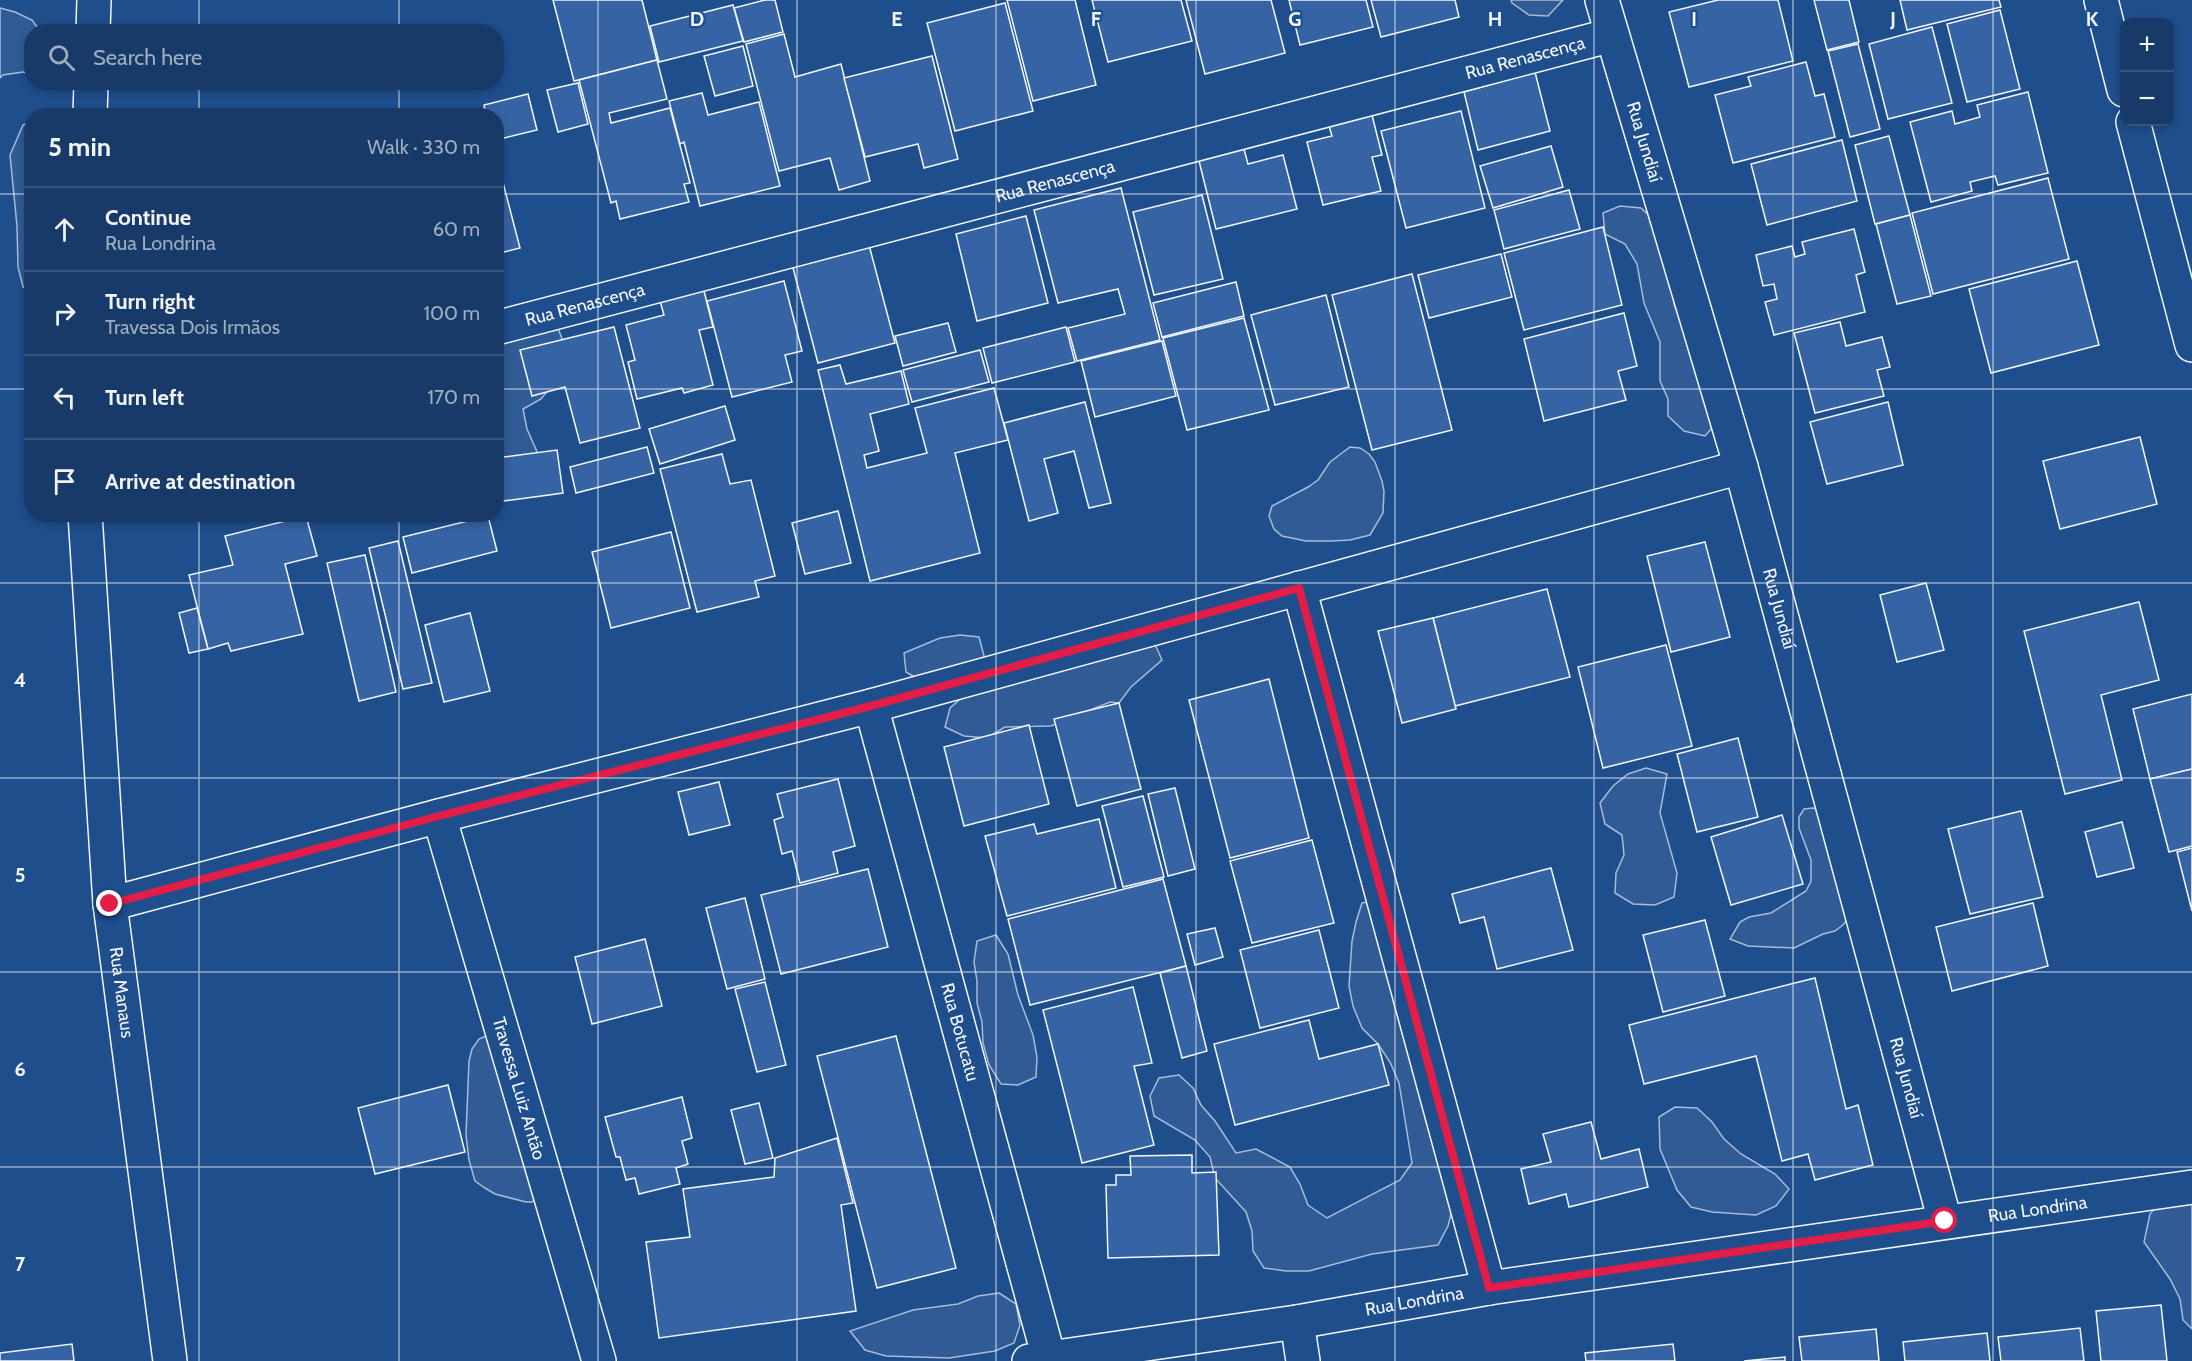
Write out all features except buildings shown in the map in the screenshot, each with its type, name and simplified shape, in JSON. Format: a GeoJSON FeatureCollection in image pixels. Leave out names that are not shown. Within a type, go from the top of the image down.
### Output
{"type":"FeatureCollection","features":[{"type":"Feature","properties":{"kind":"street"},"geometry":{"type":"LineString","coordinates":[[93,24],[94,0]]}},
{"type":"Feature","properties":{"kind":"street","name":"Rua Jundiaí"},"geometry":{"type":"LineString","coordinates":[[1602,0],[1741,467],[1945,1221]]}},
{"type":"Feature","properties":{"kind":"street"},"geometry":{"type":"LineString","coordinates":[[2101,0],[2120,74]]}},
{"type":"Feature","properties":{"kind":"street","name":"Rua Renascença"},"geometry":{"type":"LineString","coordinates":[[504,326],[1612,35]]}},
{"type":"Feature","properties":{"kind":"street"},"geometry":{"type":"LineString","coordinates":[[90,108],[91,90]]}},
{"type":"Feature","properties":{"kind":"street"},"geometry":{"type":"LineString","coordinates":[[2134,126],[2192,345]]}},
{"type":"Feature","properties":{"kind":"street"},"geometry":{"type":"LineString","coordinates":[[110,904],[439,816],[871,706],[1741,467]]}},
{"type":"Feature","properties":{"kind":"street","name":"Rua Manaus"},"geometry":{"type":"LineString","coordinates":[[86,522],[110,904],[171,1361]]}},
{"type":"Feature","properties":{"kind":"street"},"geometry":{"type":"LineString","coordinates":[[1299,588],[1489,1288]]}},
{"type":"Feature","properties":{"kind":"street","name":"Rua Botucatu"},"geometry":{"type":"LineString","coordinates":[[871,706],[1039,1360]]}},
{"type":"Feature","properties":{"kind":"street","name":"Travessa Luiz Antão"},"geometry":{"type":"LineString","coordinates":[[439,816],[599,1361]]}},
{"type":"Feature","properties":{"kind":"street","name":"Rua Londrina"},"geometry":{"type":"LineString","coordinates":[[1039,1360],[1297,1322],[1489,1288],[2192,1187]]}},
{"type":"Feature","properties":{"kind":"street"},"geometry":{"type":"LineString","coordinates":[[1297,1322],[1303,1361]]}},
{"type":"Feature","properties":{"kind":"shaded area"},"geometry":{"type":"Polygon","coordinates":[[[1511,0],[1563,0],[1548,16],[1529,15],[1511,0]]]}},
{"type":"Feature","properties":{"kind":"shaded area"},"geometry":{"type":"Polygon","coordinates":[[[0,8],[15,12],[32,20],[35,24],[24,24],[24,72],[3,75],[0,78],[0,8]]]}},
{"type":"Feature","properties":{"kind":"shaded area"},"geometry":{"type":"Polygon","coordinates":[[[23,125],[24,287],[18,267],[17,226],[10,155],[23,125]]]}},
{"type":"Feature","properties":{"kind":"shaded area"},"geometry":{"type":"Polygon","coordinates":[[[1620,206],[1641,208],[1657,223],[1672,283],[1674,304],[1719,420],[1705,436],[1684,431],[1668,416],[1668,399],[1660,381],[1660,342],[1644,303],[1637,264],[1625,244],[1605,234],[1603,213],[1620,206]]]}},
{"type":"Feature","properties":{"kind":"shaded area"},"geometry":{"type":"Polygon","coordinates":[[[504,317],[557,326],[565,346],[554,383],[541,399],[523,409],[527,429],[538,454],[506,460],[504,458],[504,317]]]}},
{"type":"Feature","properties":{"kind":"shaded area"},"geometry":{"type":"Polygon","coordinates":[[[1350,447],[1360,448],[1369,454],[1375,462],[1382,481],[1383,513],[1370,535],[1350,540],[1330,541],[1306,541],[1282,536],[1274,529],[1269,516],[1272,506],[1318,480],[1330,462],[1350,447]]]}},
{"type":"Feature","properties":{"kind":"shaded area"},"geometry":{"type":"Polygon","coordinates":[[[960,635],[979,637],[984,656],[981,674],[1154,642],[1162,660],[1131,687],[1119,703],[1110,702],[1051,726],[1005,727],[987,738],[964,736],[945,727],[950,708],[966,694],[925,683],[906,672],[904,653],[940,638],[960,635]]]}},
{"type":"Feature","properties":{"kind":"shaded area"},"geometry":{"type":"Polygon","coordinates":[[[1646,768],[1667,774],[1660,813],[1677,873],[1674,897],[1655,905],[1633,904],[1615,893],[1616,873],[1624,855],[1622,835],[1605,824],[1600,803],[1613,786],[1628,774],[1646,768]]]}},
{"type":"Feature","properties":{"kind":"shaded area"},"geometry":{"type":"Polygon","coordinates":[[[1813,808],[1833,814],[1856,905],[1844,924],[1835,931],[1823,934],[1794,948],[1748,946],[1730,939],[1740,922],[1749,917],[1771,913],[1806,891],[1811,881],[1811,860],[1799,828],[1799,817],[1804,809],[1813,808]]]}},
{"type":"Feature","properties":{"kind":"shaded area"},"geometry":{"type":"Polygon","coordinates":[[[1374,901],[1452,1210],[1448,1226],[1438,1245],[1372,1254],[1309,1271],[1264,1268],[1253,1251],[1252,1231],[1246,1212],[1215,1178],[1210,1157],[1195,1140],[1154,1116],[1150,1096],[1159,1078],[1179,1075],[1193,1088],[1201,1105],[1215,1121],[1236,1153],[1256,1149],[1290,1167],[1308,1205],[1327,1218],[1400,1180],[1412,1163],[1399,1083],[1390,1062],[1378,1044],[1362,1028],[1353,1006],[1349,986],[1352,941],[1356,922],[1362,903],[1374,901]]]}},
{"type":"Feature","properties":{"kind":"shaded area"},"geometry":{"type":"Polygon","coordinates":[[[996,935],[1008,954],[1018,995],[1033,1035],[1037,1057],[1036,1077],[1018,1085],[1001,1084],[989,1065],[977,1003],[974,962],[977,941],[996,935]]]}},
{"type":"Feature","properties":{"kind":"shaded area"},"geometry":{"type":"Polygon","coordinates":[[[488,1035],[540,1197],[532,1202],[495,1194],[485,1188],[475,1181],[469,1160],[466,1135],[469,1061],[472,1049],[479,1039],[488,1035]]]}},
{"type":"Feature","properties":{"kind":"shaded area"},"geometry":{"type":"Polygon","coordinates":[[[1675,1107],[1697,1108],[1712,1122],[1724,1139],[1741,1154],[1775,1174],[1789,1189],[1776,1206],[1756,1215],[1712,1212],[1691,1207],[1677,1190],[1660,1149],[1659,1117],[1675,1107]]]}},
{"type":"Feature","properties":{"kind":"shaded area"},"geometry":{"type":"Polygon","coordinates":[[[2192,1190],[2192,1329],[2183,1320],[2180,1299],[2170,1279],[2144,1242],[2150,1214],[2165,1196],[2192,1190]]]}},
{"type":"Feature","properties":{"kind":"shaded area"},"geometry":{"type":"Polygon","coordinates":[[[999,1293],[1016,1304],[1020,1325],[1014,1343],[995,1351],[949,1358],[886,1356],[865,1350],[850,1331],[913,1310],[958,1304],[978,1296],[999,1293]]]}},
{"type":"Feature","properties":{"kind":"route"},"geometry":{"type":"LineString","coordinates":[[110,904],[439,816],[871,706],[1299,588],[1489,1288],[1945,1221]]}}]}
